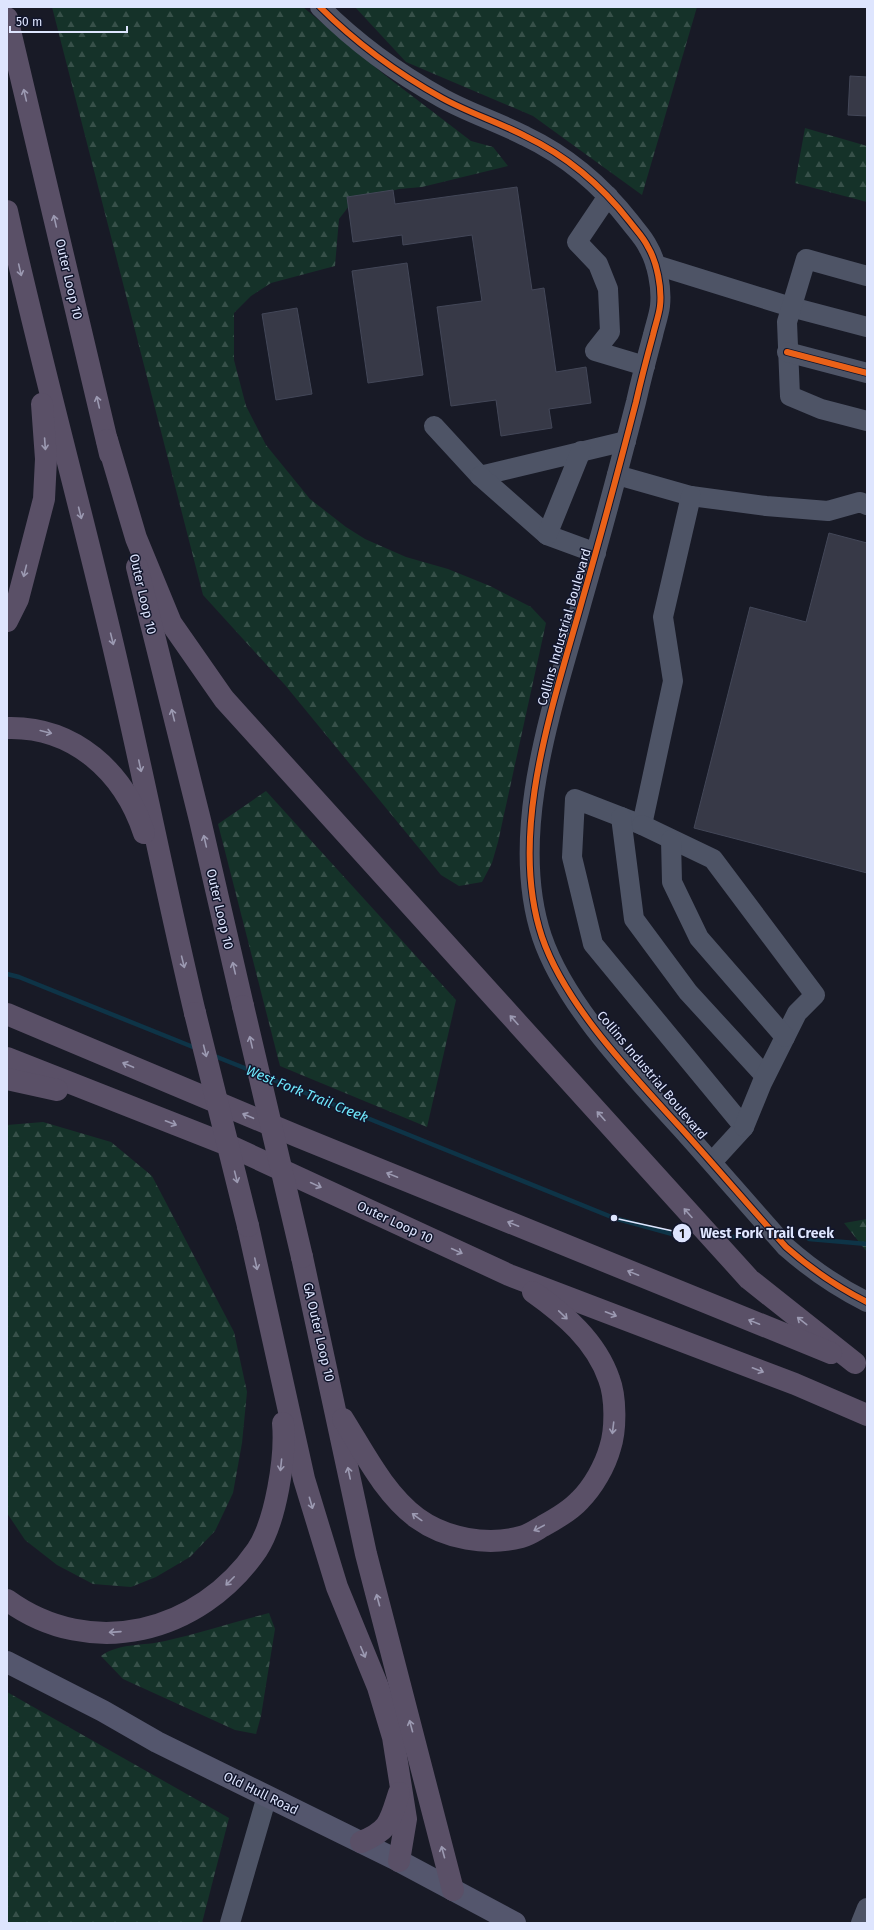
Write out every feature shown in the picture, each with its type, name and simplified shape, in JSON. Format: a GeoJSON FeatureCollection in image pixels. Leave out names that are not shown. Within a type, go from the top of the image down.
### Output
{"type":"FeatureCollection","features":[{"type":"Feature","properties":{"kind":"highway","name":"Outer Loop 10"},"geometry":{"type":"LineString","coordinates":[[7,18],[154,641],[200,820],[302,1257]]}},
{"type":"Feature","properties":{"kind":"highway"},"geometry":{"type":"LineString","coordinates":[[7,211],[38,349],[113,646],[176,935],[248,1226],[304,1479],[337,1587],[378,1687],[393,1737],[406,1819],[399,1861]]}},
{"type":"Feature","properties":{"kind":"highway"},"geometry":{"type":"LineString","coordinates":[[7,621],[18,599],[44,499],[46,459],[38,349]]}},
{"type":"Feature","properties":{"kind":"highway"},"geometry":{"type":"LineString","coordinates":[[107,440],[136,538],[171,623],[224,699],[749,1279],[861,1366]]}},
{"type":"Feature","properties":{"kind":"highway"},"geometry":{"type":"LineString","coordinates":[[7,728],[45,731],[66,738],[87,751],[110,771],[126,793],[139,818],[176,935]]}},
{"type":"Feature","properties":{"kind":"highway"},"geometry":{"type":"LineString","coordinates":[[7,1014],[290,1133],[861,1366]]}},
{"type":"Feature","properties":{"kind":"highway","name":"Outer Loop 10"},"geometry":{"type":"LineString","coordinates":[[7,1058],[228,1145],[509,1275]]}},
{"type":"Feature","properties":{"kind":"highway"},"geometry":{"type":"LineString","coordinates":[[7,1079],[39,1085],[134,1109]]}},
{"type":"Feature","properties":{"kind":"highway","name":"GA Outer Loop 10"},"geometry":{"type":"LineString","coordinates":[[302,1257],[336,1408],[366,1554],[453,1890]]}},
{"type":"Feature","properties":{"kind":"highway"},"geometry":{"type":"LineString","coordinates":[[336,1408],[389,1493],[418,1518],[455,1537],[494,1541],[522,1537],[559,1517],[580,1500],[597,1476],[610,1448],[614,1413],[610,1380],[598,1354],[582,1334],[555,1308],[509,1275]]}},
{"type":"Feature","properties":{"kind":"highway"},"geometry":{"type":"LineString","coordinates":[[509,1275],[795,1384],[867,1415]]}},
{"type":"Feature","properties":{"kind":"highway"},"geometry":{"type":"LineString","coordinates":[[7,1600],[36,1618],[60,1627],[105,1633],[148,1628],[169,1621],[195,1609],[221,1590],[257,1550],[266,1531],[278,1488],[284,1436],[273,1343]]}},
{"type":"Feature","properties":{"kind":"highway"},"geometry":{"type":"LineString","coordinates":[[361,1842],[374,1837],[389,1823],[401,1784]]}},
{"type":"Feature","properties":{"kind":"main road","name":"Old Hull Road"},"geometry":{"type":"LineString","coordinates":[[7,1662],[103,1711],[157,1742],[399,1861],[514,1923]]}},
{"type":"Feature","properties":{"kind":"street","name":"Collins Industrial Boulevard"},"geometry":{"type":"LineString","coordinates":[[320,7],[366,48],[404,75],[444,99],[547,147],[585,174],[608,196],[647,244],[656,265],[660,305],[596,553],[546,730],[537,776],[532,823],[530,870],[536,916],[552,960],[576,1000],[633,1074],[791,1251],[804,1263],[842,1290],[867,1302]]}},
{"type":"Feature","properties":{"kind":"street"},"geometry":{"type":"LineString","coordinates":[[608,196],[577,242],[598,264],[608,289],[610,332],[595,351],[645,366]]}},
{"type":"Feature","properties":{"kind":"street"},"geometry":{"type":"LineString","coordinates":[[867,276],[806,259],[787,322],[787,352],[790,396],[821,409],[867,421]]}},
{"type":"Feature","properties":{"kind":"street"},"geometry":{"type":"LineString","coordinates":[[656,265],[791,307],[867,327]]}},
{"type":"Feature","properties":{"kind":"street"},"geometry":{"type":"LineString","coordinates":[[787,352],[867,373]]}},
{"type":"Feature","properties":{"kind":"street"},"geometry":{"type":"LineString","coordinates":[[434,426],[480,476],[547,535],[596,553]]}},
{"type":"Feature","properties":{"kind":"street"},"geometry":{"type":"LineString","coordinates":[[480,476],[626,440]]}},
{"type":"Feature","properties":{"kind":"street"},"geometry":{"type":"LineString","coordinates":[[547,535],[581,451]]}},
{"type":"Feature","properties":{"kind":"street"},"geometry":{"type":"LineString","coordinates":[[617,474],[691,496],[766,506],[828,511],[860,502],[867,505]]}},
{"type":"Feature","properties":{"kind":"street"},"geometry":{"type":"LineString","coordinates":[[642,825],[673,681],[663,617],[691,496]]}},
{"type":"Feature","properties":{"kind":"street"},"geometry":{"type":"LineString","coordinates":[[712,1162],[744,1128],[765,1076],[797,1013],[815,995],[713,859],[642,825],[575,799],[572,856],[593,944],[744,1128]]}},
{"type":"Feature","properties":{"kind":"street"},"geometry":{"type":"LineString","coordinates":[[621,817],[634,919],[688,992],[765,1076]]}},
{"type":"Feature","properties":{"kind":"street"},"geometry":{"type":"LineString","coordinates":[[671,840],[672,882],[699,938],[785,1037]]}},
{"type":"Feature","properties":{"kind":"street"},"geometry":{"type":"LineString","coordinates":[[230,1923],[267,1796]]}},
{"type":"Feature","properties":{"kind":"street"},"geometry":{"type":"LineString","coordinates":[[861,1923],[867,1908]]}},
{"type":"Feature","properties":{"kind":"green space"},"geometry":{"type":"Polygon","coordinates":[[[52,7],[303,7],[386,76],[471,141],[493,147],[508,166],[422,187],[399,189],[353,201],[339,219],[335,266],[271,283],[251,296],[234,313],[234,360],[246,406],[266,445],[310,499],[346,527],[365,539],[406,557],[448,569],[490,586],[531,607],[546,623],[498,842],[492,863],[482,882],[459,886],[441,875],[285,685],[203,595],[52,7]]]}},
{"type":"Feature","properties":{"kind":"green space"},"geometry":{"type":"Polygon","coordinates":[[[355,7],[697,7],[642,195],[533,116],[406,62],[355,7]]]}},
{"type":"Feature","properties":{"kind":"green space"},"geometry":{"type":"Polygon","coordinates":[[[805,128],[867,146],[867,202],[795,183],[805,128]]]}},
{"type":"Feature","properties":{"kind":"green space"},"geometry":{"type":"Polygon","coordinates":[[[266,791],[456,1000],[427,1127],[280,1066],[218,824],[266,791]]]}},
{"type":"Feature","properties":{"kind":"green space"},"geometry":{"type":"Polygon","coordinates":[[[43,1122],[111,1142],[152,1176],[234,1332],[247,1392],[242,1443],[233,1493],[215,1531],[190,1557],[156,1577],[131,1587],[93,1584],[57,1565],[25,1540],[7,1513],[7,1125],[43,1122]]]}},
{"type":"Feature","properties":{"kind":"green space"},"geometry":{"type":"Polygon","coordinates":[[[867,1219],[867,1252],[844,1223],[867,1219]]]}},
{"type":"Feature","properties":{"kind":"green space"},"geometry":{"type":"Polygon","coordinates":[[[269,1613],[275,1629],[261,1716],[256,1734],[235,1730],[123,1679],[101,1656],[115,1649],[157,1643],[269,1613]]]}},
{"type":"Feature","properties":{"kind":"green space"},"geometry":{"type":"Polygon","coordinates":[[[7,1692],[229,1818],[202,1923],[7,1923],[7,1692]]]}},
{"type":"Feature","properties":{"kind":"building"},"geometry":{"type":"Polygon","coordinates":[[[850,76],[867,77],[867,116],[848,115],[850,76]]]}},
{"type":"Feature","properties":{"kind":"building"},"geometry":{"type":"Polygon","coordinates":[[[517,187],[532,290],[544,288],[556,372],[586,367],[591,403],[549,409],[552,428],[501,436],[496,400],[451,406],[437,307],[482,301],[472,235],[403,245],[402,235],[353,242],[347,197],[393,190],[395,204],[517,187]]]}},
{"type":"Feature","properties":{"kind":"building"},"geometry":{"type":"Polygon","coordinates":[[[407,263],[423,375],[368,383],[352,271],[407,263]]]}},
{"type":"Feature","properties":{"kind":"building"},"geometry":{"type":"Polygon","coordinates":[[[297,308],[312,394],[276,400],[262,314],[297,308]]]}},
{"type":"Feature","properties":{"kind":"building"},"geometry":{"type":"Polygon","coordinates":[[[829,533],[867,543],[867,873],[694,828],[750,607],[806,622],[829,533]]]}},
{"type":"Feature","properties":{"kind":"waterway","name":"West Fork Trail Creek"},"geometry":{"type":"LineString","coordinates":[[7,974],[19,977],[198,1049]]}},
{"type":"Feature","properties":{"kind":"waterway","name":"West Fork Trail Creek"},"geometry":{"type":"LineString","coordinates":[[212,1055],[252,1071]]}},
{"type":"Feature","properties":{"kind":"waterway","name":"West Fork Trail Creek"},"geometry":{"type":"LineString","coordinates":[[266,1077],[614,1218],[676,1235]]}},
{"type":"Feature","properties":{"kind":"waterway","name":"West Fork Trail Creek"},"geometry":{"type":"LineString","coordinates":[[731,1237],[757,1236]]}},
{"type":"Feature","properties":{"kind":"waterway","name":"West Fork Trail Creek"},"geometry":{"type":"LineString","coordinates":[[809,1239],[867,1244]]}},
{"type":"Feature","properties":{"kind":"cycle path"},"geometry":{"type":"LineString","coordinates":[[320,7],[348,33],[393,68],[452,103],[515,131],[540,144],[583,173],[608,196],[642,237],[654,260],[659,283],[659,309],[630,427],[559,682],[538,768],[532,811],[530,855],[533,897],[542,937],[553,963],[583,1013],[621,1062],[786,1247],[825,1277],[867,1302]]}},
{"type":"Feature","properties":{"kind":"cycle path"},"geometry":{"type":"LineString","coordinates":[[787,352],[867,373]]}},
{"type":"Feature","properties":{"kind":"place","name":"West Fork Trail Creek"},"geometry":{"type":"Point","coordinates":[614,1218]}}]}
